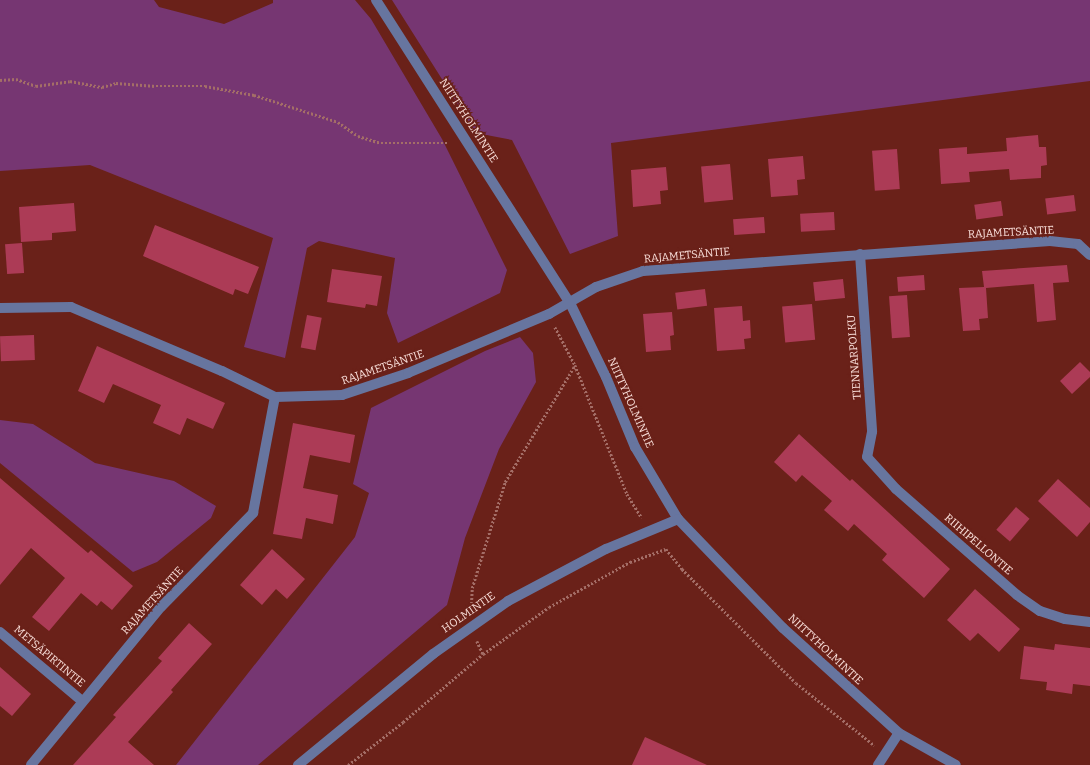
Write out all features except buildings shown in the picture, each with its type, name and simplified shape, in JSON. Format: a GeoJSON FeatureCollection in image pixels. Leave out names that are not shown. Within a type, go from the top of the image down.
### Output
{"type":"FeatureCollection","features":[{"type":"Feature","properties":{"kind":"street","name":"NIITTYHOLMINTIE"},"geometry":{"type":"LineString","coordinates":[[376,0],[570,302],[606,377],[635,447],[678,519],[783,628],[898,734],[956,765]]}},
{"type":"Feature","properties":{"kind":"street","name":"RAJAMETSÄNTIE"},"geometry":{"type":"LineString","coordinates":[[0,308],[71,308],[222,371],[275,397],[342,395],[408,374],[549,314],[596,287],[643,271],[1050,241],[1078,244],[1090,255]]}},
{"type":"Feature","properties":{"kind":"street","name":"TIENNARPOLKU"},"geometry":{"type":"LineString","coordinates":[[860,254],[872,432],[867,457]]}},
{"type":"Feature","properties":{"kind":"street","name":"RAJAMETSÄNTIE"},"geometry":{"type":"LineString","coordinates":[[31,765],[82,701],[161,607],[253,513],[275,397]]}},
{"type":"Feature","properties":{"kind":"street","name":"RIIHIPELLONTIE"},"geometry":{"type":"LineString","coordinates":[[867,457],[896,489],[1017,595],[1040,611],[1065,619],[1090,622]]}},
{"type":"Feature","properties":{"kind":"street","name":"HOLMINTIE"},"geometry":{"type":"LineString","coordinates":[[298,765],[433,654],[515,597],[606,549],[651,532],[678,519]]}},
{"type":"Feature","properties":{"kind":"street","name":"METSÄPIRTINTIE"},"geometry":{"type":"LineString","coordinates":[[0,632],[82,701]]}},
{"type":"Feature","properties":{"kind":"street"},"geometry":{"type":"LineString","coordinates":[[878,765],[898,734]]}},
{"type":"Feature","properties":{"kind":"path"},"geometry":{"type":"LineString","coordinates":[[0,80],[16,79],[36,86],[70,81],[102,88],[116,83],[156,86],[205,86],[254,95],[338,122],[358,136],[381,143],[453,143],[464,136]]}},
{"type":"Feature","properties":{"kind":"path"},"geometry":{"type":"LineString","coordinates":[[549,314],[575,365],[627,494],[651,532],[682,569],[796,683],[885,753]]}},
{"type":"Feature","properties":{"kind":"path"},"geometry":{"type":"LineString","coordinates":[[483,654],[471,627],[472,588],[505,482],[575,365]]}},
{"type":"Feature","properties":{"kind":"path"},"geometry":{"type":"LineString","coordinates":[[348,765],[403,722],[483,654],[549,607],[630,562],[666,549]]}},
{"type":"Feature","properties":{"kind":"shaded area"},"geometry":{"type":"Polygon","coordinates":[[[0,0],[154,0],[159,7],[224,24],[273,3],[273,0],[355,0],[371,19],[442,139],[507,270],[500,293],[398,343],[387,313],[395,258],[319,241],[307,248],[285,358],[244,347],[273,238],[90,165],[0,171],[0,0]]]}},
{"type":"Feature","properties":{"kind":"shaded area"},"geometry":{"type":"Polygon","coordinates":[[[392,0],[1090,0],[1090,81],[611,143],[618,236],[570,254],[512,140],[476,133],[392,0]]]}},
{"type":"Feature","properties":{"kind":"shaded area"},"geometry":{"type":"Polygon","coordinates":[[[520,337],[533,353],[536,382],[499,449],[465,538],[447,605],[258,765],[176,765],[355,537],[369,493],[353,484],[371,408],[485,351],[520,337]]]}},
{"type":"Feature","properties":{"kind":"shaded area"},"geometry":{"type":"Polygon","coordinates":[[[0,420],[33,424],[95,463],[174,481],[216,506],[211,518],[157,562],[133,572],[0,463],[0,420]]]}}]}
